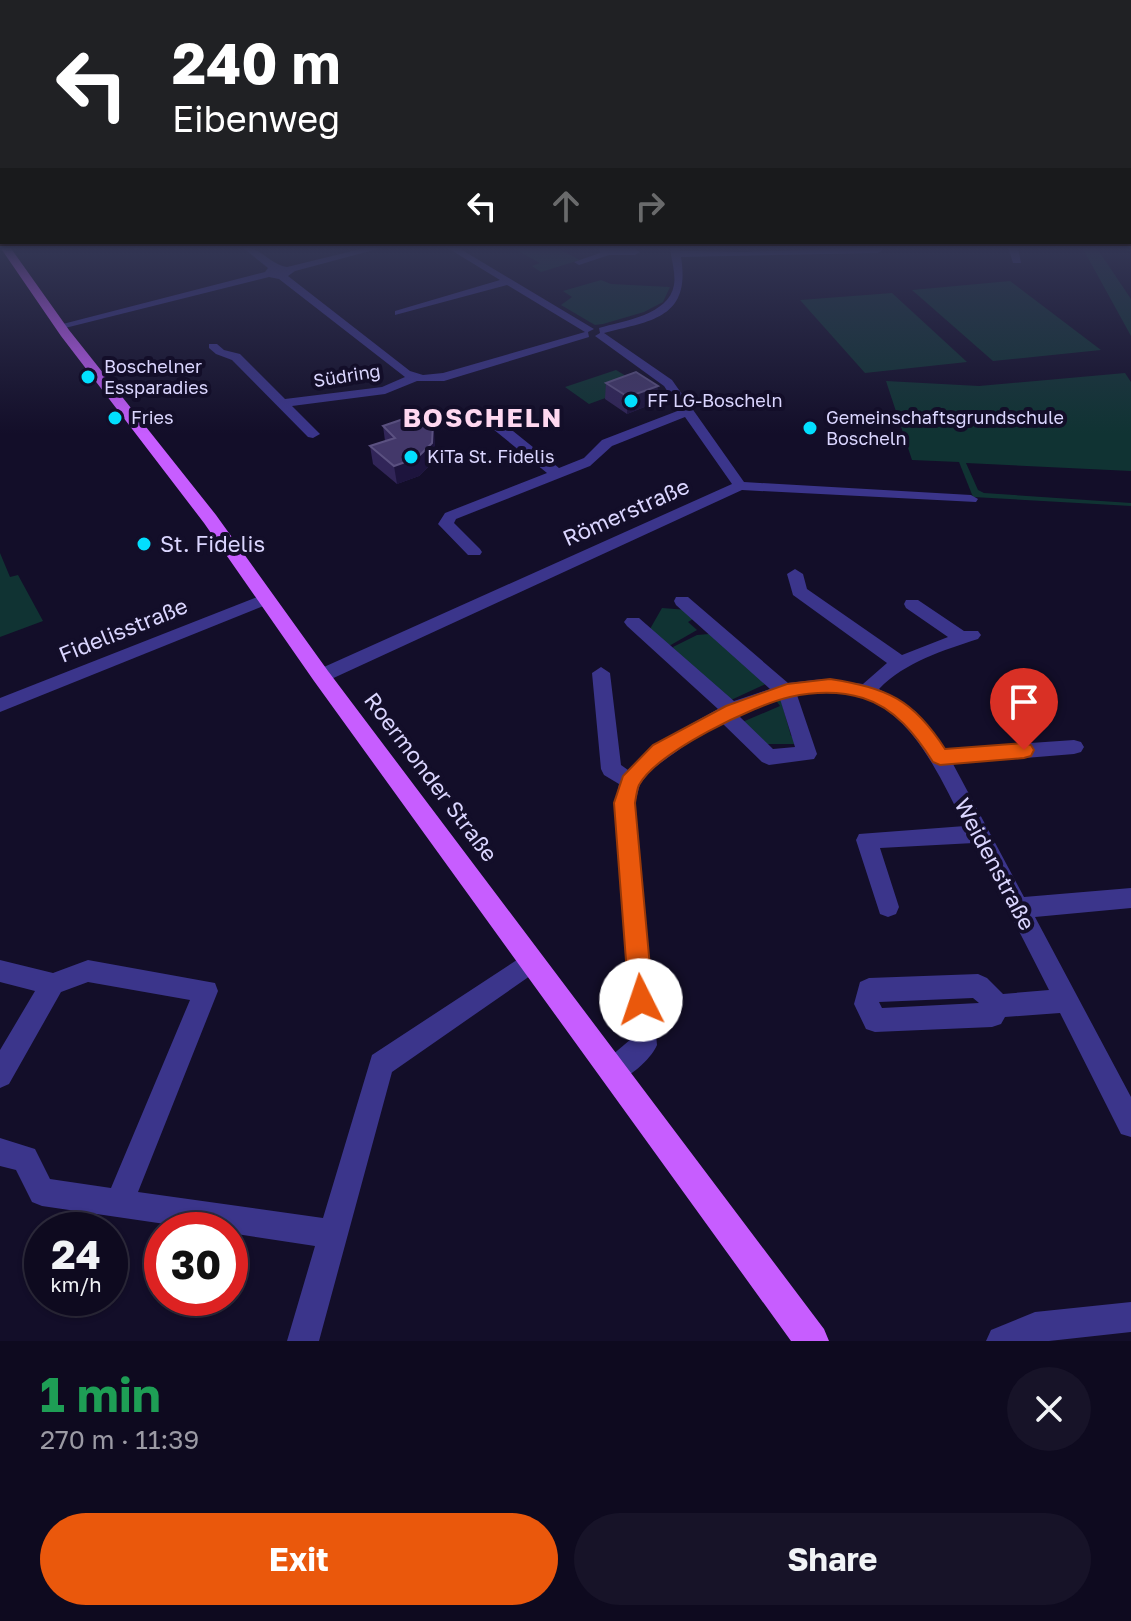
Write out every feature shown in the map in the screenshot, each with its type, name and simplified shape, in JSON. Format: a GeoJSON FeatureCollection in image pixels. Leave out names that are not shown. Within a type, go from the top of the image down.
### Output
{"type":"FeatureCollection","features":[{"type":"Feature","properties":{"kind":"main road","name":"Roermonder Straße"},"geometry":{"type":"LineString","coordinates":[[49,310],[210,519],[321,676],[812,1341]]}},
{"type":"Feature","properties":{"kind":"street"},"geometry":{"type":"LineString","coordinates":[[61,326],[127,310]]}},
{"type":"Feature","properties":{"kind":"street","name":"Südring"},"geometry":{"type":"LineString","coordinates":[[327,310],[414,378]]}},
{"type":"Feature","properties":{"kind":"street"},"geometry":{"type":"LineString","coordinates":[[399,313],[411,310]]}},
{"type":"Feature","properties":{"kind":"street"},"geometry":{"type":"LineString","coordinates":[[553,310],[587,332],[602,333],[659,310]]}},
{"type":"Feature","properties":{"kind":"street","name":"Südring"},"geometry":{"type":"LineString","coordinates":[[284,403],[385,390],[414,378],[444,377],[587,332]]}},
{"type":"Feature","properties":{"kind":"street"},"geometry":{"type":"LineString","coordinates":[[602,333],[655,371],[690,412],[740,486]]}},
{"type":"Feature","properties":{"kind":"street"},"geometry":{"type":"LineString","coordinates":[[213,346],[236,357],[313,434]]}},
{"type":"Feature","properties":{"kind":"street"},"geometry":{"type":"LineString","coordinates":[[474,552],[446,524],[450,516],[593,460],[598,449],[607,443],[690,412]]}},
{"type":"Feature","properties":{"kind":"street"},"geometry":{"type":"LineString","coordinates":[[498,426],[557,474]]}},
{"type":"Feature","properties":{"kind":"street","name":"Römerstraße"},"geometry":{"type":"LineString","coordinates":[[321,676],[740,486],[971,499]]}},
{"type":"Feature","properties":{"kind":"street"},"geometry":{"type":"LineString","coordinates":[[795,574],[799,591],[900,663]]}},
{"type":"Feature","properties":{"kind":"street","name":"Fidelisstraße"},"geometry":{"type":"LineString","coordinates":[[0,705],[265,599]]}},
{"type":"Feature","properties":{"kind":"street"},"geometry":{"type":"LineString","coordinates":[[633,622],[729,712],[769,757],[807,754],[786,691],[682,601]]}},
{"type":"Feature","properties":{"kind":"street"},"geometry":{"type":"LineString","coordinates":[[867,692],[871,683],[900,663],[967,636],[912,604]]}},
{"type":"Feature","properties":{"kind":"street"},"geometry":{"type":"LineString","coordinates":[[601,673],[611,769],[630,781],[625,803],[644,1045],[613,1071]]}},
{"type":"Feature","properties":{"kind":"street","name":"Weidenstraße"},"geometry":{"type":"LineString","coordinates":[[630,781],[660,751],[729,712],[786,691],[830,685],[867,692],[891,703],[920,726],[940,757],[1130,1120]]}},
{"type":"Feature","properties":{"kind":"street"},"geometry":{"type":"LineString","coordinates":[[940,757],[1074,747]]}},
{"type":"Feature","properties":{"kind":"street"},"geometry":{"type":"LineString","coordinates":[[888,907],[867,840],[978,834]]}},
{"type":"Feature","properties":{"kind":"street"},"geometry":{"type":"LineString","coordinates":[[1018,908],[1131,898]]}},
{"type":"Feature","properties":{"kind":"street"},"geometry":{"type":"LineString","coordinates":[[303,1341],[381,1064],[532,961]]}},
{"type":"Feature","properties":{"kind":"street"},"geometry":{"type":"LineString","coordinates":[[0,971],[53,984],[88,971],[206,991],[120,1201]]}},
{"type":"Feature","properties":{"kind":"street"},"geometry":{"type":"LineString","coordinates":[[0,1075],[53,984]]}},
{"type":"Feature","properties":{"kind":"street"},"geometry":{"type":"LineString","coordinates":[[998,1006],[1066,1001]]}},
{"type":"Feature","properties":{"kind":"street"},"geometry":{"type":"LineString","coordinates":[[0,1152],[25,1159],[42,1192],[334,1234]]}},
{"type":"Feature","properties":{"kind":"street"},"geometry":{"type":"LineString","coordinates":[[1002,1341],[1035,1327],[1131,1317]]}},
{"type":"Feature","properties":{"kind":"green space"},"geometry":{"type":"Polygon","coordinates":[[[569,310],[649,310],[603,324],[595,325],[569,310]]]}},
{"type":"Feature","properties":{"kind":"green space"},"geometry":{"type":"Polygon","coordinates":[[[809,310],[910,310],[967,362],[865,373],[809,310]]]}},
{"type":"Feature","properties":{"kind":"green space"},"geometry":{"type":"Polygon","coordinates":[[[934,310],[1048,310],[1101,350],[993,361],[934,310]]]}},
{"type":"Feature","properties":{"kind":"green space"},"geometry":{"type":"Polygon","coordinates":[[[1116,310],[1131,310],[1131,336],[1116,310]]]}},
{"type":"Feature","properties":{"kind":"green space"},"geometry":{"type":"Polygon","coordinates":[[[616,370],[641,385],[589,404],[565,387],[616,370]]]}},
{"type":"Feature","properties":{"kind":"green space"},"geometry":{"type":"Polygon","coordinates":[[[1125,373],[1131,382],[1131,471],[966,463],[978,490],[984,493],[1131,503],[1131,506],[973,497],[959,462],[912,460],[886,381],[979,386],[1125,373]]]}},
{"type":"Feature","properties":{"kind":"green space"},"geometry":{"type":"Polygon","coordinates":[[[0,553],[10,577],[18,575],[43,621],[0,637],[0,553]]]}},
{"type":"Feature","properties":{"kind":"green space"},"geometry":{"type":"Polygon","coordinates":[[[662,608],[688,610],[698,616],[688,622],[697,630],[669,646],[650,629],[662,608]]]}},
{"type":"Feature","properties":{"kind":"green space"},"geometry":{"type":"Polygon","coordinates":[[[709,634],[770,682],[731,700],[674,651],[673,647],[697,635],[709,634]]]}},
{"type":"Feature","properties":{"kind":"green space"},"geometry":{"type":"Polygon","coordinates":[[[780,697],[791,736],[797,738],[794,744],[764,744],[740,723],[780,706],[775,699],[780,697]]]}},
{"type":"Feature","properties":{"kind":"building"},"geometry":{"type":"Polygon","coordinates":[[[636,372],[658,386],[628,397],[606,383],[636,372]]]}},
{"type":"Feature","properties":{"kind":"building"},"geometry":{"type":"Polygon","coordinates":[[[421,413],[433,423],[432,443],[417,458],[394,466],[370,446],[395,438],[383,426],[421,413]]]}},
{"type":"Feature","properties":{"kind":"place","name":"Boschelner Essparadies"},"geometry":{"type":"Point","coordinates":[88,377]}},
{"type":"Feature","properties":{"kind":"place","name":"FF LG-Boscheln"},"geometry":{"type":"Point","coordinates":[631,401]}},
{"type":"Feature","properties":{"kind":"place","name":"Fries"},"geometry":{"type":"Point","coordinates":[115,418]}},
{"type":"Feature","properties":{"kind":"place","name":"Gemeinschaftsgrundschule Boscheln"},"geometry":{"type":"Point","coordinates":[810,428]}},
{"type":"Feature","properties":{"kind":"place","name":"KiTa St. Fidelis"},"geometry":{"type":"Point","coordinates":[411,457]}},
{"type":"Feature","properties":{"kind":"place","name":"St. Fidelis"},"geometry":{"type":"Point","coordinates":[144,544]}},
{"type":"Feature","properties":{"kind":"district","name":"BOSCHELN"},"geometry":{"type":"Point","coordinates":[483,418]}},
{"type":"Feature","properties":{"kind":"route"},"geometry":{"type":"LineString","coordinates":[[641,1000],[625,803],[630,781],[660,751],[681,737],[733,711],[787,691],[830,685],[867,692],[891,703],[920,726],[940,757],[1024,750]]}}]}
